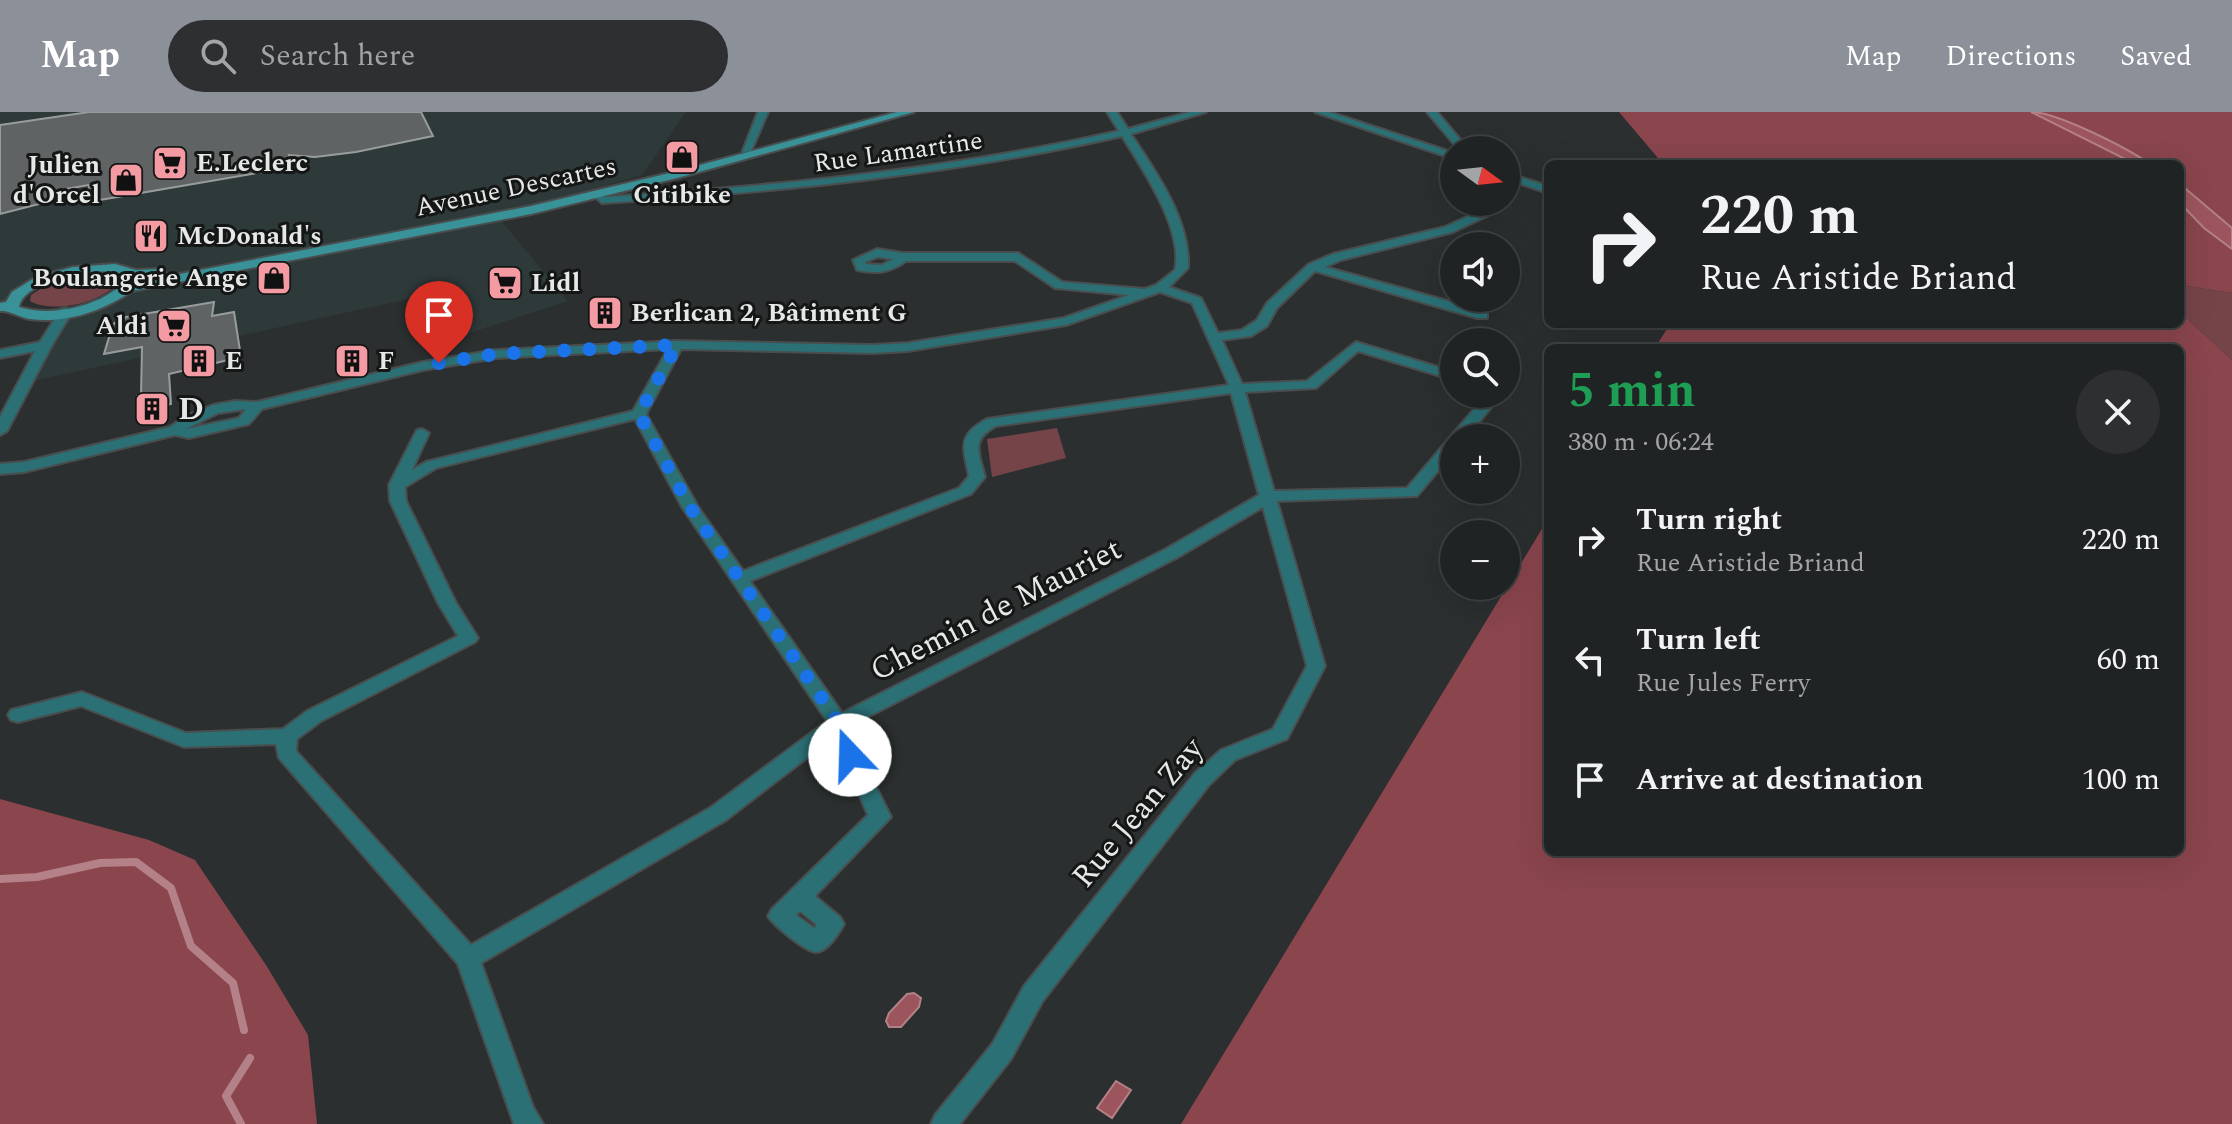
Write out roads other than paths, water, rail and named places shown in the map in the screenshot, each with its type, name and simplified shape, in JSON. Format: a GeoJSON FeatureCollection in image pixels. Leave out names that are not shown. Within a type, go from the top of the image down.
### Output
{"type":"FeatureCollection","features":[{"type":"Feature","properties":{"kind":"main road","name":"Avenue Descartes"},"geometry":{"type":"LineString","coordinates":[[892,112],[568,196],[285,254],[159,273],[130,281],[105,301],[66,312],[22,313],[5,306],[23,289],[60,274],[114,268],[130,281],[397,238],[598,195],[909,112]]}},
{"type":"Feature","properties":{"kind":"street"},"geometry":{"type":"LineString","coordinates":[[746,151],[763,112]]}},
{"type":"Feature","properties":{"kind":"street","name":"Rue Lamartine"},"geometry":{"type":"LineString","coordinates":[[598,195],[602,200],[852,181],[1006,159],[1127,134],[1201,112]]}},
{"type":"Feature","properties":{"kind":"street"},"geometry":{"type":"LineString","coordinates":[[1320,112],[1440,151]]}},
{"type":"Feature","properties":{"kind":"street"},"geometry":{"type":"LineString","coordinates":[[1432,112],[1452,136]]}},
{"type":"Feature","properties":{"kind":"street"},"geometry":{"type":"LineString","coordinates":[[1114,116],[1158,125]]}},
{"type":"Feature","properties":{"kind":"street"},"geometry":{"type":"LineString","coordinates":[[0,469],[24,467],[175,430],[189,434],[244,421],[257,406],[423,366],[496,354],[677,345],[908,347],[1066,321],[1154,290],[1181,271],[1184,256],[1177,224],[1114,116]]}},
{"type":"Feature","properties":{"kind":"street"},"geometry":{"type":"LineString","coordinates":[[1520,181],[1544,189]]}},
{"type":"Feature","properties":{"kind":"street"},"geometry":{"type":"LineString","coordinates":[[1216,337],[1246,333],[1262,323],[1272,306],[1313,267],[1337,257],[1449,230],[1478,216]]}},
{"type":"Feature","properties":{"kind":"street","name":"Rue Jean Zay"},"geometry":{"type":"LineString","coordinates":[[903,257],[1018,257],[1059,285],[1154,290],[1197,301],[1237,388],[1316,666],[1280,734],[1228,755],[1202,779],[1033,994],[1002,1051],[944,1124]]}},
{"type":"Feature","properties":{"kind":"street"},"geometry":{"type":"LineString","coordinates":[[1313,267],[1482,315]]}},
{"type":"Feature","properties":{"kind":"street"},"geometry":{"type":"LineString","coordinates":[[2,425],[66,312]]}},
{"type":"Feature","properties":{"kind":"street"},"geometry":{"type":"LineString","coordinates":[[0,354],[45,345]]}},
{"type":"Feature","properties":{"kind":"street"},"geometry":{"type":"LineString","coordinates":[[397,485],[431,465],[639,414],[677,345]]}},
{"type":"Feature","properties":{"kind":"street"},"geometry":{"type":"LineString","coordinates":[[741,578],[965,491],[977,477],[970,444],[977,430],[992,422],[1237,388],[1311,385],[1356,346],[1440,372]]}},
{"type":"Feature","properties":{"kind":"street"},"geometry":{"type":"LineString","coordinates":[[1470,424],[1483,408]]}},
{"type":"Feature","properties":{"kind":"street"},"geometry":{"type":"LineString","coordinates":[[639,414],[690,507],[839,723],[850,755],[880,817],[800,897]]}},
{"type":"Feature","properties":{"kind":"street"},"geometry":{"type":"LineString","coordinates":[[18,715],[82,699],[184,740],[287,736],[314,716],[469,638],[447,603],[398,501],[397,485],[422,433]]}},
{"type":"Feature","properties":{"kind":"street"},"geometry":{"type":"LineString","coordinates":[[1269,496],[1411,493],[1440,459]]}},
{"type":"Feature","properties":{"kind":"street","name":"Chemin de Mauriet"},"geometry":{"type":"LineString","coordinates":[[468,959],[718,814],[839,723],[1172,553],[1269,496]]}},
{"type":"Feature","properties":{"kind":"street"},"geometry":{"type":"LineString","coordinates":[[287,736],[286,753],[468,959],[523,1115],[530,1124]]}},
{"type":"Feature","properties":{"kind":"waterway"},"geometry":{"type":"LineString","coordinates":[[0,879],[37,877],[100,863],[136,862],[171,888],[191,946],[233,983],[244,1030]]}},
{"type":"Feature","properties":{"kind":"waterway"},"geometry":{"type":"LineString","coordinates":[[241,1124],[226,1096],[250,1058]]}},
{"type":"Feature","properties":{"kind":"place","name":"Citibike"},"geometry":{"type":"Point","coordinates":[682,157]}},
{"type":"Feature","properties":{"kind":"place","name":"E.Leclerc"},"geometry":{"type":"Point","coordinates":[170,163]}},
{"type":"Feature","properties":{"kind":"place","name":"Julien d'Orcel"},"geometry":{"type":"Point","coordinates":[126,180]}},
{"type":"Feature","properties":{"kind":"place","name":"McDonald's"},"geometry":{"type":"Point","coordinates":[151,236]}},
{"type":"Feature","properties":{"kind":"place","name":"Boulangerie Ange"},"geometry":{"type":"Point","coordinates":[274,278]}},
{"type":"Feature","properties":{"kind":"place","name":"Lidl"},"geometry":{"type":"Point","coordinates":[505,283]}},
{"type":"Feature","properties":{"kind":"place","name":"Berlican 2, Bâtiment G"},"geometry":{"type":"Point","coordinates":[605,313]}},
{"type":"Feature","properties":{"kind":"place","name":"Aldi"},"geometry":{"type":"Point","coordinates":[174,326]}},
{"type":"Feature","properties":{"kind":"place","name":"E"},"geometry":{"type":"Point","coordinates":[199,361]}},
{"type":"Feature","properties":{"kind":"place","name":"F"},"geometry":{"type":"Point","coordinates":[352,361]}},
{"type":"Feature","properties":{"kind":"place","name":"D"},"geometry":{"type":"Point","coordinates":[152,409]}}]}
